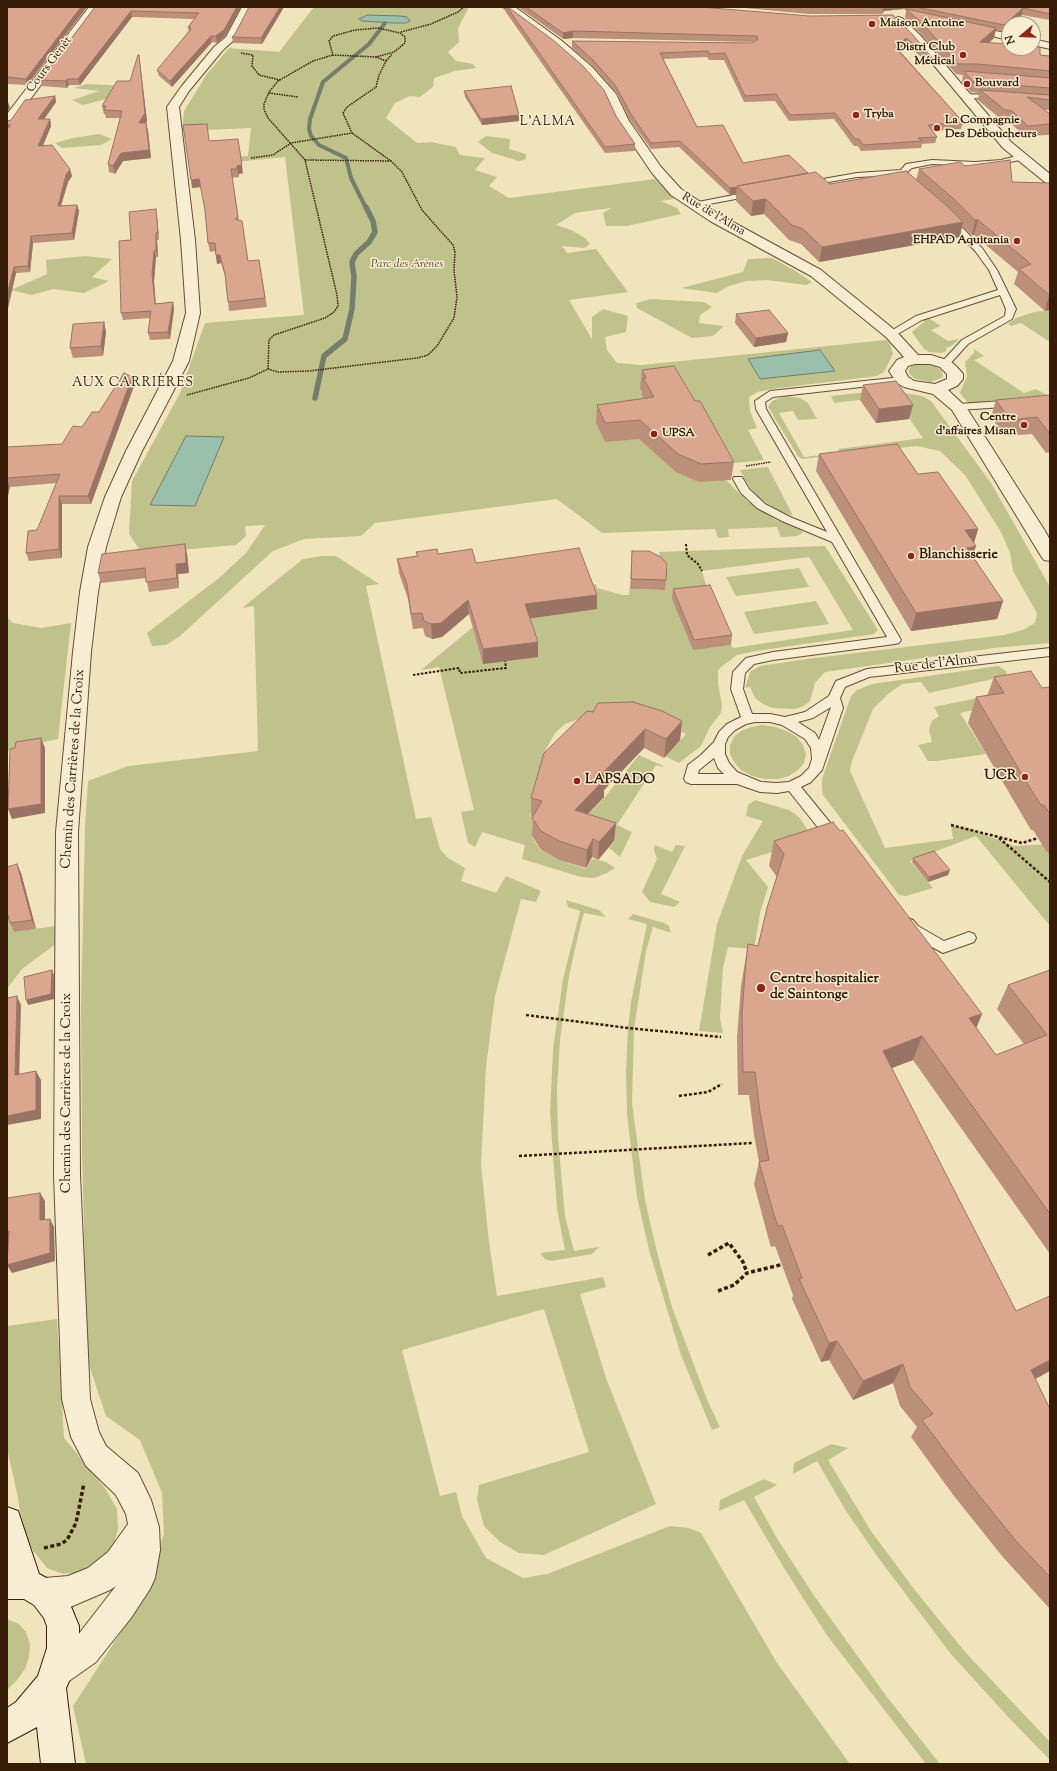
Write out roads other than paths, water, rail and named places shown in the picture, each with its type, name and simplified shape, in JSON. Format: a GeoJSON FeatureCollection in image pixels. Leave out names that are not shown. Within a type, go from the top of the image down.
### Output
{"type":"FeatureCollection","features":[{"type":"Feature","properties":{"kind":"street","name":"Cours Genêt"},"geometry":{"type":"LineString","coordinates":[[7,122],[94,7]]}},
{"type":"Feature","properties":{"kind":"street","name":"Chemin des Carrières de la Croix"},"geometry":{"type":"LineString","coordinates":[[54,1679],[85,1651],[120,1607],[139,1578],[145,1550],[144,1527],[140,1512],[127,1484],[96,1456],[86,1437],[76,1399],[68,1175],[67,832],[82,652],[89,592],[97,547],[113,497],[134,451],[181,361],[193,313],[188,240],[173,107],[185,89],[218,49],[230,39],[246,7]]}},
{"type":"Feature","properties":{"kind":"street","name":"Rue de l'Alma"},"geometry":{"type":"LineString","coordinates":[[508,7],[561,45],[588,69],[610,94],[623,121],[656,170],[676,192],[715,218],[816,273],[891,334],[914,359]]}},
{"type":"Feature","properties":{"kind":"street"},"geometry":{"type":"LineString","coordinates":[[899,16],[916,37],[955,78],[965,96],[1007,145],[1050,180]]}},
{"type":"Feature","properties":{"kind":"street"},"geometry":{"type":"LineString","coordinates":[[951,24],[1001,35]]}},
{"type":"Feature","properties":{"kind":"street"},"geometry":{"type":"LineString","coordinates":[[561,45],[573,42]]}},
{"type":"Feature","properties":{"kind":"street"},"geometry":{"type":"LineString","coordinates":[[914,359],[931,360],[945,364],[955,374],[955,379],[952,383],[938,389],[918,387],[902,380],[898,376],[898,367],[902,363],[914,359]]}},
{"type":"Feature","properties":{"kind":"street"},"geometry":{"type":"LineString","coordinates":[[938,389],[958,407],[1036,531],[1050,556]]}},
{"type":"Feature","properties":{"kind":"street"},"geometry":{"type":"LineString","coordinates":[[7,1522],[26,1587],[56,1608],[63,1626],[63,1648],[54,1679],[58,1764]]}},
{"type":"Feature","properties":{"kind":"street"},"geometry":{"type":"LineString","coordinates":[[26,1587],[68,1592],[99,1580],[119,1563],[144,1527]]}},
{"type":"Feature","properties":{"kind":"street"},"geometry":{"type":"LineString","coordinates":[[7,1726],[28,1714],[54,1679]]}},
{"type":"Feature","properties":{"kind":"lane"},"geometry":{"type":"LineString","coordinates":[[965,96],[1006,98]]}},
{"type":"Feature","properties":{"kind":"lane"},"geometry":{"type":"LineString","coordinates":[[903,172],[905,168],[918,164],[975,164],[1001,162],[1021,157]]}},
{"type":"Feature","properties":{"kind":"lane"},"geometry":{"type":"LineString","coordinates":[[794,186],[857,175],[903,172]]}},
{"type":"Feature","properties":{"kind":"lane"},"geometry":{"type":"LineString","coordinates":[[903,172],[905,178],[918,194]]}},
{"type":"Feature","properties":{"kind":"lane"},"geometry":{"type":"LineString","coordinates":[[693,204],[762,192]]}},
{"type":"Feature","properties":{"kind":"lane"},"geometry":{"type":"LineString","coordinates":[[942,213],[979,250],[993,270],[1011,309],[1009,317],[965,342],[945,364]]}},
{"type":"Feature","properties":{"kind":"lane"},"geometry":{"type":"LineString","coordinates":[[891,334],[919,318],[1005,294]]}},
{"type":"Feature","properties":{"kind":"lane"},"geometry":{"type":"LineString","coordinates":[[748,720],[737,689],[739,672],[750,661],[773,656],[895,640],[761,409],[760,401],[770,394],[902,380]]}},
{"type":"Feature","properties":{"kind":"lane"},"geometry":{"type":"LineString","coordinates":[[958,407],[1050,401]]}},
{"type":"Feature","properties":{"kind":"lane"},"geometry":{"type":"LineString","coordinates":[[738,479],[745,491],[761,506],[786,519],[835,538]]}},
{"type":"Feature","properties":{"kind":"lane","name":"Rue de l'Alma"},"geometry":{"type":"LineString","coordinates":[[834,698],[840,684],[867,674],[1050,652]]}},
{"type":"Feature","properties":{"kind":"lane"},"geometry":{"type":"LineString","coordinates":[[719,744],[719,754],[723,765],[739,779],[760,787],[777,788],[792,786],[806,780],[814,770],[837,708],[834,698],[820,709],[809,715],[786,722]]}},
{"type":"Feature","properties":{"kind":"lane"},"geometry":{"type":"LineString","coordinates":[[739,779],[691,779],[693,768],[706,758],[719,744],[723,735],[731,727],[748,720],[770,718],[786,722],[799,728],[810,736],[817,748],[818,759]]}},
{"type":"Feature","properties":{"kind":"lane"},"geometry":{"type":"LineString","coordinates":[[792,786],[847,853]]}},
{"type":"Feature","properties":{"kind":"lane"},"geometry":{"type":"LineString","coordinates":[[897,912],[913,930],[943,947],[969,938]]}},
{"type":"Feature","properties":{"kind":"waterway"},"geometry":{"type":"LineString","coordinates":[[366,208],[351,178],[346,158],[319,145],[311,136],[309,129],[310,119],[323,82],[369,44],[385,23]]}},
{"type":"Feature","properties":{"kind":"waterway"},"geometry":{"type":"LineString","coordinates":[[315,398],[324,356],[345,339],[352,309],[354,277],[352,262],[356,254],[369,242],[375,232],[373,221],[366,207]]}},
{"type":"Feature","properties":{"kind":"place","name":"Maison Antoine"},"geometry":{"type":"Point","coordinates":[872,24]}},
{"type":"Feature","properties":{"kind":"place","name":"Distri Club Médical"},"geometry":{"type":"Point","coordinates":[963,55]}},
{"type":"Feature","properties":{"kind":"place","name":"Bouvard"},"geometry":{"type":"Point","coordinates":[967,84]}},
{"type":"Feature","properties":{"kind":"place","name":"Tryba"},"geometry":{"type":"Point","coordinates":[856,115]}},
{"type":"Feature","properties":{"kind":"place","name":"La Compagnie Des Déboucheurs"},"geometry":{"type":"Point","coordinates":[937,128]}},
{"type":"Feature","properties":{"kind":"place","name":"EHPAD Aquitania"},"geometry":{"type":"Point","coordinates":[1017,241]}},
{"type":"Feature","properties":{"kind":"place","name":"Centre d'affaires Misan"},"geometry":{"type":"Point","coordinates":[1024,425]}},
{"type":"Feature","properties":{"kind":"place","name":"UPSA"},"geometry":{"type":"Point","coordinates":[654,434]}},
{"type":"Feature","properties":{"kind":"place","name":"Blanchisserie"},"geometry":{"type":"Point","coordinates":[911,556]}},
{"type":"Feature","properties":{"kind":"place","name":"UCR"},"geometry":{"type":"Point","coordinates":[1025,777]}},
{"type":"Feature","properties":{"kind":"place","name":"LAPSADO"},"geometry":{"type":"Point","coordinates":[577,781]}},
{"type":"Feature","properties":{"kind":"place","name":"Centre hospitalier de Saintonge"},"geometry":{"type":"Point","coordinates":[761,988]}},
{"type":"Feature","properties":{"kind":"district","name":"L'ALMA"},"geometry":{"type":"Point","coordinates":[548,123]}},
{"type":"Feature","properties":{"kind":"district","name":"AUX CARRIÈRES"},"geometry":{"type":"Point","coordinates":[133,384]}},
{"type":"Feature","properties":{"kind":"park label","name":"Parc des Arènes"},"geometry":{"type":"Point","coordinates":[407,265]}}]}
